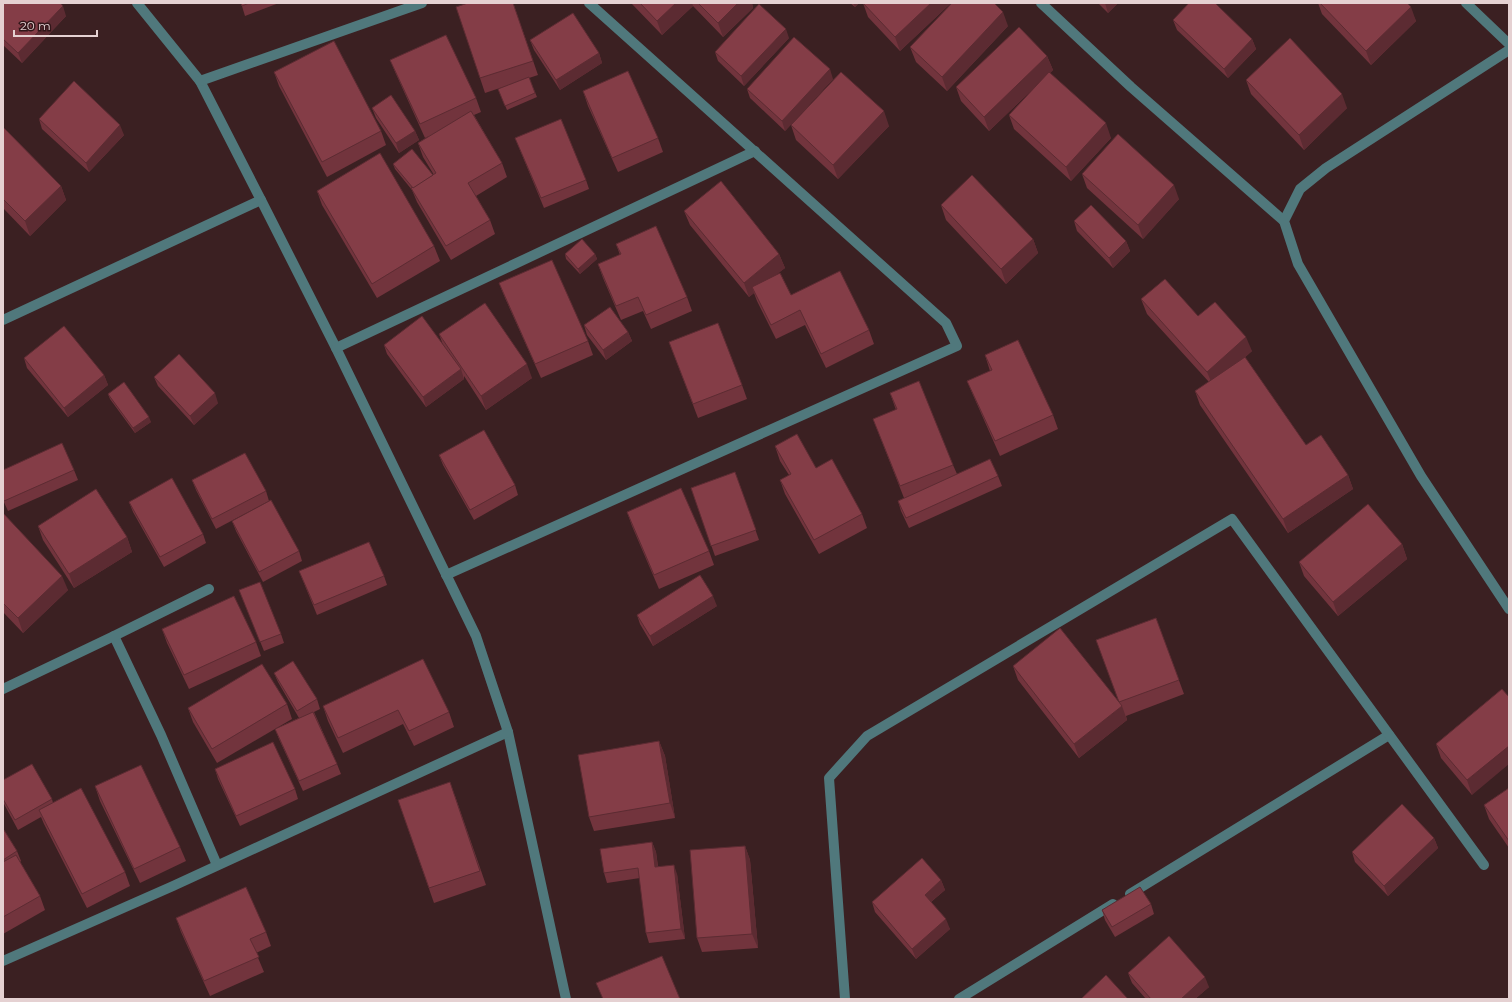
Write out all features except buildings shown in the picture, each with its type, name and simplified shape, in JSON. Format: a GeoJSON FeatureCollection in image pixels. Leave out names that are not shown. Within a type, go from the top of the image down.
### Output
{"type":"FeatureCollection","features":[{"type":"Feature","properties":{"kind":"street"},"geometry":{"type":"LineString","coordinates":[[137,3],[200,81],[336,348],[476,636],[508,732],[566,997],[556,999]]}},
{"type":"Feature","properties":{"kind":"street"},"geometry":{"type":"LineString","coordinates":[[200,81],[422,3]]}},
{"type":"Feature","properties":{"kind":"street"},"geometry":{"type":"LineString","coordinates":[[446,574],[957,346],[946,323],[589,3]]}},
{"type":"Feature","properties":{"kind":"street"},"geometry":{"type":"LineString","coordinates":[[1041,3],[1131,87],[1284,221],[1298,264],[1421,476],[1509,609]]}},
{"type":"Feature","properties":{"kind":"street"},"geometry":{"type":"LineString","coordinates":[[1466,3],[1509,44]]}},
{"type":"Feature","properties":{"kind":"street"},"geometry":{"type":"LineString","coordinates":[[1284,221],[1300,189],[1326,168],[1509,50]]}},
{"type":"Feature","properties":{"kind":"street"},"geometry":{"type":"LineString","coordinates":[[336,348],[755,151]]}},
{"type":"Feature","properties":{"kind":"street"},"geometry":{"type":"LineString","coordinates":[[4,317],[261,200]]}},
{"type":"Feature","properties":{"kind":"street"},"geometry":{"type":"LineString","coordinates":[[845,999],[829,778],[867,736],[1232,519],[1484,865]]}},
{"type":"Feature","properties":{"kind":"street"},"geometry":{"type":"LineString","coordinates":[[3,689],[210,589]]}},
{"type":"Feature","properties":{"kind":"street"},"geometry":{"type":"LineString","coordinates":[[114,636],[161,735],[217,865]]}},
{"type":"Feature","properties":{"kind":"street"},"geometry":{"type":"LineString","coordinates":[[3,961],[173,886],[508,732]]}},
{"type":"Feature","properties":{"kind":"street"},"geometry":{"type":"LineString","coordinates":[[959,999],[1389,734]]}}]}
